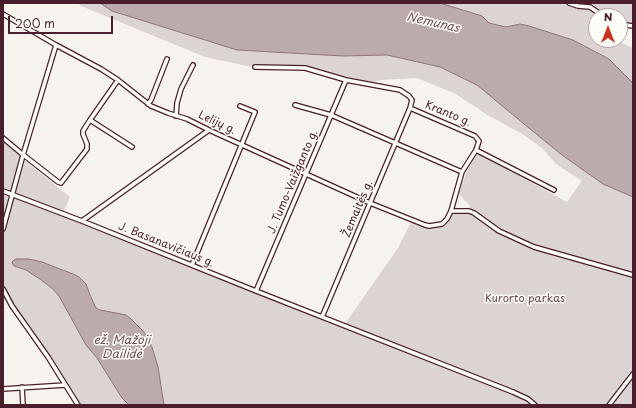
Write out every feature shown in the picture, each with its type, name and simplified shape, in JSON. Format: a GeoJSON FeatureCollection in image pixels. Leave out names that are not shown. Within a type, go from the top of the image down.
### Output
{"type":"FeatureCollection","features":[{"type":"Feature","properties":{"kind":"street"},"geometry":{"type":"LineString","coordinates":[[569,3],[591,8]]}},
{"type":"Feature","properties":{"kind":"street","name":"Lelijų g."},"geometry":{"type":"LineString","coordinates":[[3,14],[101,69],[118,80],[148,104],[187,119],[370,203],[429,226],[442,224],[447,219],[451,211]]}},
{"type":"Feature","properties":{"kind":"street"},"geometry":{"type":"LineString","coordinates":[[3,229],[56,45]]}},
{"type":"Feature","properties":{"kind":"street"},"geometry":{"type":"LineString","coordinates":[[148,104],[151,100],[167,59]]}},
{"type":"Feature","properties":{"kind":"street"},"geometry":{"type":"LineString","coordinates":[[176,116],[177,103],[181,89],[193,65]]}},
{"type":"Feature","properties":{"kind":"street","name":"Kranto g."},"geometry":{"type":"LineString","coordinates":[[255,67],[305,68],[346,80],[400,90],[412,100],[410,108],[475,136],[480,141],[476,150]]}},
{"type":"Feature","properties":{"kind":"street"},"geometry":{"type":"LineString","coordinates":[[3,138],[23,156],[61,183],[87,149],[83,131],[118,80]]}},
{"type":"Feature","properties":{"kind":"street","name":"J. Tumo-Vaižganto g."},"geometry":{"type":"LineString","coordinates":[[256,291],[346,80]]}},
{"type":"Feature","properties":{"kind":"street"},"geometry":{"type":"LineString","coordinates":[[295,105],[331,115],[462,172]]}},
{"type":"Feature","properties":{"kind":"street"},"geometry":{"type":"LineString","coordinates":[[192,265],[255,112],[240,106]]}},
{"type":"Feature","properties":{"kind":"street","name":"Žemaitės g."},"geometry":{"type":"LineString","coordinates":[[322,317],[410,108]]}},
{"type":"Feature","properties":{"kind":"street"},"geometry":{"type":"LineString","coordinates":[[90,120],[132,147]]}},
{"type":"Feature","properties":{"kind":"street"},"geometry":{"type":"LineString","coordinates":[[82,221],[209,130]]}},
{"type":"Feature","properties":{"kind":"street"},"geometry":{"type":"LineString","coordinates":[[554,190],[476,150],[462,172],[451,211],[468,211],[474,213],[499,231],[534,247],[633,274]]}},
{"type":"Feature","properties":{"kind":"street","name":"J. Basanavičiaus g."},"geometry":{"type":"LineString","coordinates":[[3,191],[513,392],[528,399],[535,405]]}},
{"type":"Feature","properties":{"kind":"street"},"geometry":{"type":"LineString","coordinates":[[3,289],[12,306],[48,357],[78,405]]}},
{"type":"Feature","properties":{"kind":"street"},"geometry":{"type":"LineString","coordinates":[[609,405],[633,374]]}},
{"type":"Feature","properties":{"kind":"street"},"geometry":{"type":"LineString","coordinates":[[3,389],[65,385]]}},
{"type":"Feature","properties":{"kind":"street"},"geometry":{"type":"LineString","coordinates":[[22,387],[23,405]]}},
{"type":"Feature","properties":{"kind":"green space","name":"Kurorto parkas"},"geometry":{"type":"Polygon","coordinates":[[[78,3],[100,3],[112,11],[237,50],[343,56],[387,55],[440,67],[477,85],[562,155],[603,184],[633,197],[633,405],[80,405],[11,302],[3,299],[3,193],[14,198],[25,161],[70,197],[62,216],[342,328],[398,248],[411,222],[428,229],[444,227],[453,212],[468,211],[470,206],[459,194],[466,173],[477,153],[567,202],[582,181],[556,164],[542,148],[522,134],[486,114],[456,94],[417,78],[381,80],[374,82],[304,70],[257,68],[205,57],[81,6],[78,3]]]}},
{"type":"Feature","properties":{"kind":"green space"},"geometry":{"type":"Polygon","coordinates":[[[440,3],[633,3],[633,28],[628,28],[628,8],[588,8],[588,48],[573,40],[529,26],[520,24],[506,27],[489,23],[482,16],[440,3]]]}},
{"type":"Feature","properties":{"kind":"green space"},"geometry":{"type":"Polygon","coordinates":[[[628,46],[633,48],[633,83],[609,59],[588,48],[628,48],[628,46]]]}},
{"type":"Feature","properties":{"kind":"green space"},"geometry":{"type":"Polygon","coordinates":[[[3,140],[21,157],[11,192],[3,189],[3,140]]]}},
{"type":"Feature","properties":{"kind":"water","name":"Nemunas"},"geometry":{"type":"Polygon","coordinates":[[[100,3],[440,3],[482,16],[489,23],[506,27],[520,24],[573,40],[609,59],[633,83],[633,197],[603,184],[562,155],[477,85],[440,67],[387,55],[343,56],[237,50],[112,11],[100,3]]]}},
{"type":"Feature","properties":{"kind":"water","name":"ež. Mažoji Dailidė"},"geometry":{"type":"Polygon","coordinates":[[[17,259],[29,259],[42,262],[79,277],[86,284],[96,308],[126,315],[130,318],[144,332],[152,347],[158,367],[164,405],[129,405],[122,398],[97,358],[86,345],[59,296],[53,289],[40,279],[26,270],[14,266],[12,262],[17,259]]]}}]}
